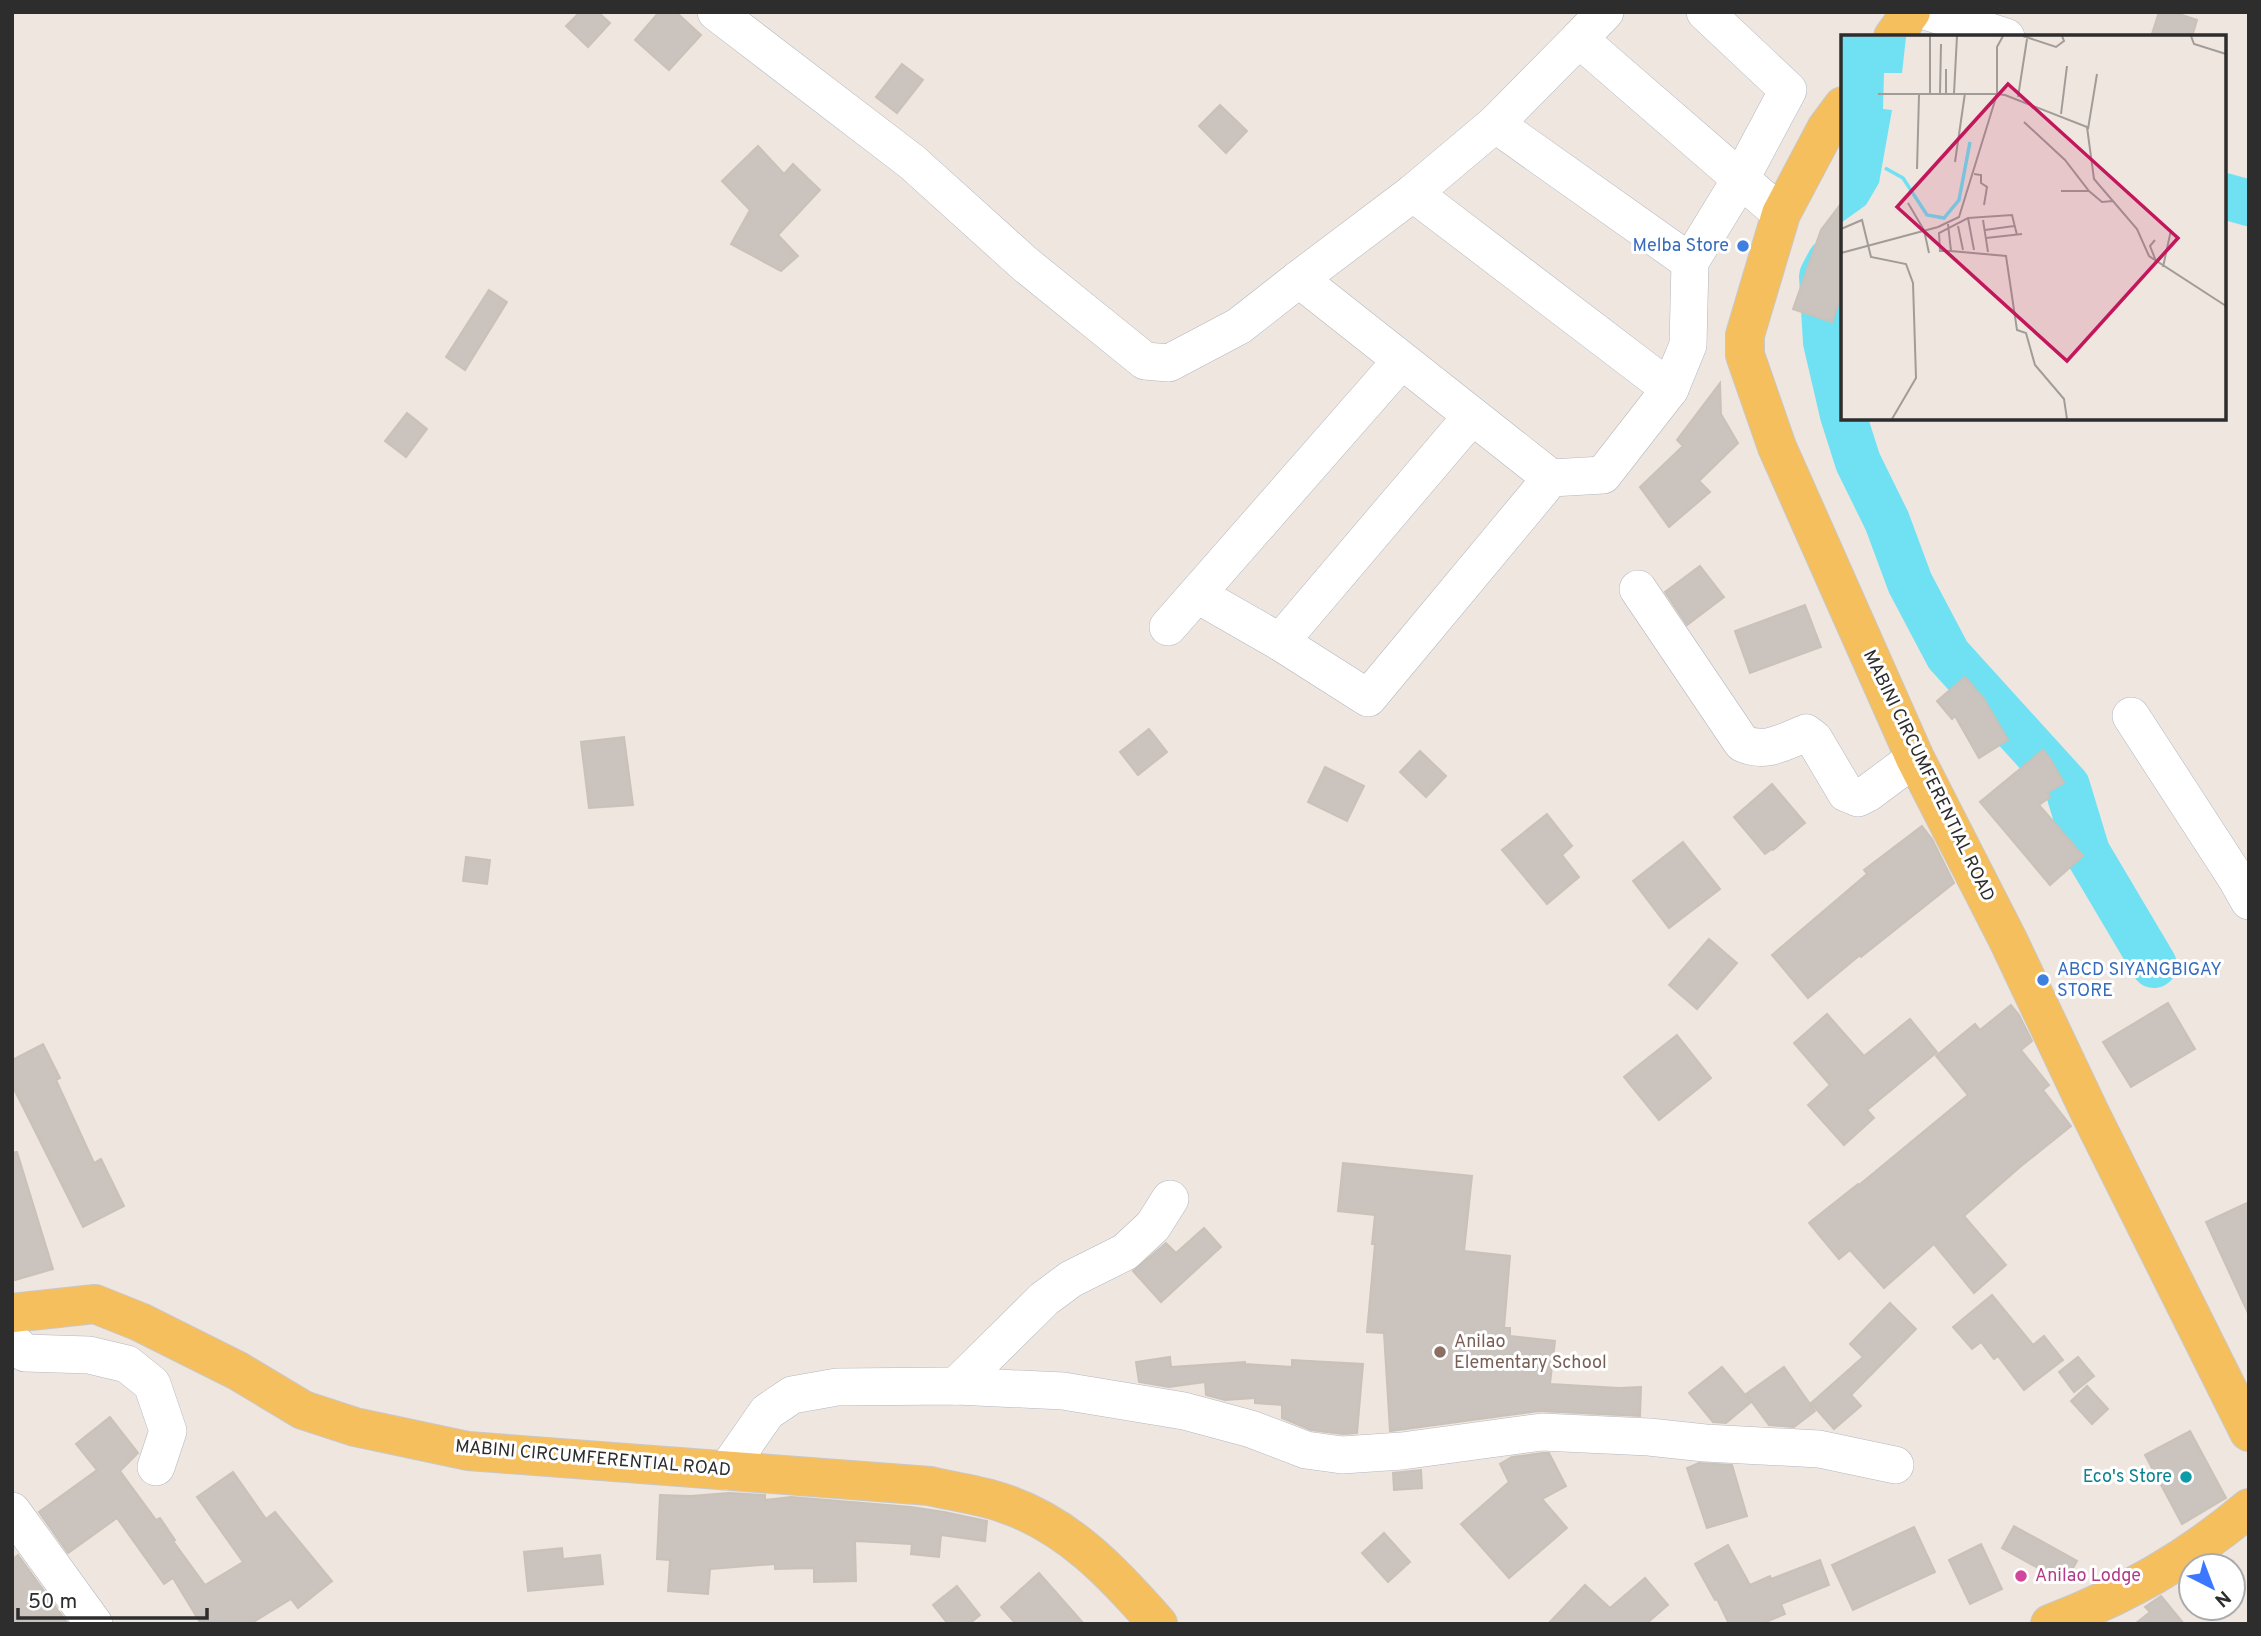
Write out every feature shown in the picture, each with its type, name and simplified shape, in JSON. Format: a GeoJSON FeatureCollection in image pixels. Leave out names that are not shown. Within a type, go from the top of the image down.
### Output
{"type":"FeatureCollection","features":[{"type":"Feature","properties":{"kind":"main road"},"geometry":{"type":"LineString","coordinates":[[1894,35],[1911,12]]}},
{"type":"Feature","properties":{"kind":"main road","name":"MABINI CIRCUMFERENTIAL ROAD"},"geometry":{"type":"LineString","coordinates":[[1841,109],[1826,129],[1781,214],[1745,335],[1745,355],[1777,447],[1915,758],[2008,940],[2090,1113],[2249,1432]]}},
{"type":"Feature","properties":{"kind":"main road","name":"MABINI CIRCUMFERENTIAL ROAD"},"geometry":{"type":"LineString","coordinates":[[12,1313],[95,1304],[140,1322],[238,1371],[303,1410],[355,1427],[468,1451],[930,1486],[1003,1503],[1058,1528],[1117,1578],[1158,1624]]}},
{"type":"Feature","properties":{"kind":"main road"},"geometry":{"type":"LineString","coordinates":[[2050,1624],[2102,1615],[2146,1581],[2211,1540],[2249,1508]]}},
{"type":"Feature","properties":{"kind":"street"},"geometry":{"type":"LineString","coordinates":[[716,12],[912,162],[1025,264],[1146,361],[1169,363],[1239,326],[1413,193],[1495,124],[1605,12]]}},
{"type":"Feature","properties":{"kind":"street"},"geometry":{"type":"LineString","coordinates":[[1299,279],[1551,478],[1604,475],[1670,389],[1688,345],[1690,262],[1740,180],[1788,90],[1705,12]]}},
{"type":"Feature","properties":{"kind":"street"},"geometry":{"type":"LineString","coordinates":[[1928,12],[2000,35]]}},
{"type":"Feature","properties":{"kind":"street"},"geometry":{"type":"LineString","coordinates":[[1579,39],[1781,214]]}},
{"type":"Feature","properties":{"kind":"street"},"geometry":{"type":"LineString","coordinates":[[1495,124],[1690,262]]}},
{"type":"Feature","properties":{"kind":"street"},"geometry":{"type":"LineString","coordinates":[[1413,193],[1670,389]]}},
{"type":"Feature","properties":{"kind":"street"},"geometry":{"type":"LineString","coordinates":[[1168,627],[1401,361]]}},
{"type":"Feature","properties":{"kind":"street"},"geometry":{"type":"LineString","coordinates":[[1280,642],[1472,416]]}},
{"type":"Feature","properties":{"kind":"street"},"geometry":{"type":"LineString","coordinates":[[1198,595],[1280,642],[1368,698],[1551,478]]}},
{"type":"Feature","properties":{"kind":"street"},"geometry":{"type":"LineString","coordinates":[[1637,589],[1742,743],[1753,748],[1765,748],[1806,733],[1814,739],[1846,793],[1857,797],[1868,793],[1915,758]]}},
{"type":"Feature","properties":{"kind":"street"},"geometry":{"type":"LineString","coordinates":[[2131,716],[2249,901]]}},
{"type":"Feature","properties":{"kind":"street"},"geometry":{"type":"LineString","coordinates":[[956,1386],[1044,1299],[1071,1279],[1125,1252],[1153,1226],[1170,1199]]}},
{"type":"Feature","properties":{"kind":"street"},"geometry":{"type":"LineString","coordinates":[[12,1341],[25,1353],[89,1355],[127,1364],[152,1384],[168,1431],[156,1467]]}},
{"type":"Feature","properties":{"kind":"street"},"geometry":{"type":"LineString","coordinates":[[726,1471],[767,1412],[792,1395],[837,1387],[956,1386],[1063,1391],[1184,1411],[1251,1429],[1306,1450],[1342,1455],[1402,1451],[1542,1432],[1819,1450],[1895,1465]]}},
{"type":"Feature","properties":{"kind":"street"},"geometry":{"type":"LineString","coordinates":[[12,1511],[94,1624]]}},
{"type":"Feature","properties":{"kind":"building"},"geometry":{"type":"Polygon","coordinates":[[[580,12],[598,12],[610,23],[588,47],[566,26],[580,12]]]}},
{"type":"Feature","properties":{"kind":"building"},"geometry":{"type":"Polygon","coordinates":[[[659,12],[676,12],[701,35],[669,70],[635,40],[659,12]]]}},
{"type":"Feature","properties":{"kind":"building"},"geometry":{"type":"Polygon","coordinates":[[[2159,12],[2173,12],[2197,20],[2193,35],[2152,35],[2159,12]]]}},
{"type":"Feature","properties":{"kind":"building"},"geometry":{"type":"Polygon","coordinates":[[[902,64],[923,80],[897,113],[876,97],[902,64]]]}},
{"type":"Feature","properties":{"kind":"building"},"geometry":{"type":"Polygon","coordinates":[[[1220,105],[1247,131],[1226,153],[1199,126],[1220,105]]]}},
{"type":"Feature","properties":{"kind":"building"},"geometry":{"type":"Polygon","coordinates":[[[758,146],[784,174],[793,164],[820,190],[778,235],[798,256],[781,271],[731,244],[750,210],[722,181],[758,146]]]}},
{"type":"Feature","properties":{"kind":"building"},"geometry":{"type":"Polygon","coordinates":[[[1841,204],[1841,297],[1832,322],[1793,309],[1821,230],[1841,204]]]}},
{"type":"Feature","properties":{"kind":"building"},"geometry":{"type":"Polygon","coordinates":[[[489,290],[507,302],[465,370],[446,357],[489,290]]]}},
{"type":"Feature","properties":{"kind":"building"},"geometry":{"type":"Polygon","coordinates":[[[1720,383],[1721,414],[1738,443],[1699,481],[1710,492],[1669,527],[1640,487],[1683,446],[1677,440],[1720,383]]]}},
{"type":"Feature","properties":{"kind":"building"},"geometry":{"type":"Polygon","coordinates":[[[407,413],[427,429],[406,457],[385,441],[407,413]]]}},
{"type":"Feature","properties":{"kind":"building"},"geometry":{"type":"Polygon","coordinates":[[[1700,566],[1724,597],[1687,625],[1665,592],[1700,566]]]}},
{"type":"Feature","properties":{"kind":"building"},"geometry":{"type":"Polygon","coordinates":[[[1805,605],[1821,647],[1750,673],[1735,631],[1805,605]]]}},
{"type":"Feature","properties":{"kind":"building"},"geometry":{"type":"Polygon","coordinates":[[[1965,677],[1984,699],[2008,740],[1979,758],[1955,716],[1952,719],[1937,701],[1965,677]]]}},
{"type":"Feature","properties":{"kind":"building"},"geometry":{"type":"Polygon","coordinates":[[[1149,729],[1167,752],[1138,775],[1120,752],[1149,729]]]}},
{"type":"Feature","properties":{"kind":"building"},"geometry":{"type":"Polygon","coordinates":[[[624,737],[633,805],[589,808],[581,742],[624,737]]]}},
{"type":"Feature","properties":{"kind":"building"},"geometry":{"type":"Polygon","coordinates":[[[2043,750],[2064,783],[2047,793],[2050,797],[2039,805],[2083,856],[2050,885],[1980,802],[2043,750]]]}},
{"type":"Feature","properties":{"kind":"building"},"geometry":{"type":"Polygon","coordinates":[[[1420,751],[1446,776],[1426,797],[1400,772],[1420,751]]]}},
{"type":"Feature","properties":{"kind":"building"},"geometry":{"type":"Polygon","coordinates":[[[1325,767],[1364,786],[1347,821],[1308,802],[1325,767]]]}},
{"type":"Feature","properties":{"kind":"building"},"geometry":{"type":"Polygon","coordinates":[[[1772,784],[1805,823],[1765,854],[1734,817],[1772,784]]]}},
{"type":"Feature","properties":{"kind":"building"},"geometry":{"type":"Polygon","coordinates":[[[1547,814],[1572,846],[1562,855],[1579,877],[1547,904],[1502,850],[1547,814]]]}},
{"type":"Feature","properties":{"kind":"building"},"geometry":{"type":"Polygon","coordinates":[[[1922,826],[1932,839],[1954,883],[1808,998],[1772,955],[1867,874],[1864,870],[1922,826]]]}},
{"type":"Feature","properties":{"kind":"building"},"geometry":{"type":"Polygon","coordinates":[[[1683,842],[1720,889],[1669,928],[1633,881],[1683,842]]]}},
{"type":"Feature","properties":{"kind":"building"},"geometry":{"type":"Polygon","coordinates":[[[466,857],[490,860],[487,884],[463,881],[466,857]]]}},
{"type":"Feature","properties":{"kind":"building"},"geometry":{"type":"Polygon","coordinates":[[[1709,939],[1737,963],[1697,1009],[1669,985],[1709,939]]]}},
{"type":"Feature","properties":{"kind":"building"},"geometry":{"type":"Polygon","coordinates":[[[2168,1003],[2195,1049],[2131,1087],[2103,1042],[2168,1003]]]}},
{"type":"Feature","properties":{"kind":"building"},"geometry":{"type":"Polygon","coordinates":[[[2011,1005],[2032,1041],[2021,1050],[2049,1085],[2043,1090],[2071,1126],[1964,1216],[2006,1265],[1974,1293],[1934,1244],[1884,1288],[1850,1250],[1839,1259],[1809,1223],[1968,1095],[1936,1056],[1975,1024],[1980,1030],[2011,1005]]]}},
{"type":"Feature","properties":{"kind":"building"},"geometry":{"type":"Polygon","coordinates":[[[1827,1014],[1864,1056],[1910,1019],[1937,1052],[1867,1110],[1874,1118],[1844,1145],[1808,1105],[1830,1085],[1794,1043],[1827,1014]]]}},
{"type":"Feature","properties":{"kind":"building"},"geometry":{"type":"Polygon","coordinates":[[[1677,1035],[1711,1078],[1659,1120],[1624,1077],[1677,1035]]]}},
{"type":"Feature","properties":{"kind":"building"},"geometry":{"type":"Polygon","coordinates":[[[43,1044],[60,1078],[56,1080],[94,1163],[101,1159],[124,1206],[83,1227],[12,1085],[12,1060],[43,1044]]]}},
{"type":"Feature","properties":{"kind":"building"},"geometry":{"type":"Polygon","coordinates":[[[17,1152],[53,1269],[12,1281],[12,1153],[17,1152]]]}},
{"type":"Feature","properties":{"kind":"building"},"geometry":{"type":"Polygon","coordinates":[[[1343,1163],[1472,1176],[1464,1251],[1510,1256],[1504,1328],[1510,1328],[1510,1336],[1555,1341],[1550,1384],[1641,1387],[1640,1416],[1539,1411],[1390,1431],[1384,1333],[1367,1332],[1375,1215],[1338,1211],[1343,1163]]]}},
{"type":"Feature","properties":{"kind":"building"},"geometry":{"type":"Polygon","coordinates":[[[2249,1202],[2249,1315],[2206,1222],[2249,1202]]]}},
{"type":"Feature","properties":{"kind":"building"},"geometry":{"type":"Polygon","coordinates":[[[1204,1228],[1221,1247],[1161,1302],[1133,1271],[1166,1243],[1176,1253],[1204,1228]]]}},
{"type":"Feature","properties":{"kind":"building"},"geometry":{"type":"Polygon","coordinates":[[[1992,1295],[2033,1345],[2044,1336],[2063,1360],[2024,1390],[1998,1356],[1994,1359],[1981,1342],[1972,1349],[1953,1327],[1992,1295]]]}},
{"type":"Feature","properties":{"kind":"building"},"geometry":{"type":"Polygon","coordinates":[[[1890,1303],[1916,1329],[1851,1395],[1861,1406],[1834,1429],[1811,1403],[1863,1357],[1850,1344],[1890,1303]]]}},
{"type":"Feature","properties":{"kind":"building"},"geometry":{"type":"Polygon","coordinates":[[[1170,1357],[1171,1367],[1245,1362],[1292,1367],[1292,1360],[1363,1364],[1357,1433],[1311,1430],[1282,1418],[1282,1405],[1255,1403],[1255,1398],[1225,1400],[1206,1395],[1205,1382],[1169,1387],[1139,1382],[1136,1362],[1170,1357]]]}},
{"type":"Feature","properties":{"kind":"building"},"geometry":{"type":"Polygon","coordinates":[[[2078,1357],[2094,1376],[2074,1392],[2059,1372],[2078,1357]]]}},
{"type":"Feature","properties":{"kind":"building"},"geometry":{"type":"Polygon","coordinates":[[[1722,1367],[1751,1402],[1726,1423],[1713,1422],[1689,1393],[1722,1367]]]}},
{"type":"Feature","properties":{"kind":"building"},"geometry":{"type":"Polygon","coordinates":[[[1784,1367],[1815,1411],[1794,1427],[1769,1425],[1746,1394],[1784,1367]]]}},
{"type":"Feature","properties":{"kind":"building"},"geometry":{"type":"Polygon","coordinates":[[[2087,1386],[2108,1409],[2092,1424],[2071,1401],[2087,1386]]]}},
{"type":"Feature","properties":{"kind":"building"},"geometry":{"type":"Polygon","coordinates":[[[110,1417],[138,1453],[120,1471],[156,1520],[160,1518],[205,1585],[243,1562],[197,1497],[233,1472],[266,1519],[275,1512],[332,1581],[298,1608],[291,1599],[250,1624],[201,1624],[173,1578],[164,1584],[117,1518],[68,1553],[39,1512],[97,1470],[76,1444],[110,1417]]]}},
{"type":"Feature","properties":{"kind":"building","name":"Eco's Store"},"geometry":{"type":"Polygon","coordinates":[[[2190,1431],[2226,1498],[2182,1524],[2145,1455],[2190,1431]]]}},
{"type":"Feature","properties":{"kind":"building"},"geometry":{"type":"Polygon","coordinates":[[[1549,1453],[1566,1486],[1542,1499],[1567,1528],[1509,1578],[1461,1524],[1509,1482],[1500,1464],[1512,1457],[1549,1453]]]}},
{"type":"Feature","properties":{"kind":"building"},"geometry":{"type":"Polygon","coordinates":[[[1699,1463],[1732,1465],[1747,1516],[1707,1528],[1687,1468],[1699,1463]]]}},
{"type":"Feature","properties":{"kind":"building"},"geometry":{"type":"Polygon","coordinates":[[[1421,1470],[1422,1488],[1394,1490],[1393,1473],[1421,1470]]]}},
{"type":"Feature","properties":{"kind":"building"},"geometry":{"type":"Polygon","coordinates":[[[660,1495],[765,1495],[765,1500],[791,1497],[944,1512],[987,1521],[985,1541],[941,1535],[939,1557],[911,1554],[912,1544],[855,1541],[856,1581],[814,1582],[814,1568],[775,1569],[775,1564],[710,1569],[708,1594],[668,1591],[670,1560],[657,1559],[660,1495]]]}},
{"type":"Feature","properties":{"kind":"building"},"geometry":{"type":"Polygon","coordinates":[[[2014,1526],[2077,1561],[2065,1583],[2002,1548],[2014,1526]]]}},
{"type":"Feature","properties":{"kind":"building"},"geometry":{"type":"Polygon","coordinates":[[[1914,1527],[1935,1572],[1853,1610],[1832,1565],[1914,1527]]]}},
{"type":"Feature","properties":{"kind":"building"},"geometry":{"type":"Polygon","coordinates":[[[1384,1533],[1410,1562],[1388,1582],[1362,1553],[1384,1533]]]}},
{"type":"Feature","properties":{"kind":"building"},"geometry":{"type":"Polygon","coordinates":[[[1981,1544],[2002,1589],[1970,1604],[1949,1560],[1981,1544]]]}},
{"type":"Feature","properties":{"kind":"building"},"geometry":{"type":"Polygon","coordinates":[[[1728,1545],[1750,1585],[1820,1560],[1829,1585],[1781,1604],[1785,1614],[1761,1624],[1729,1624],[1695,1564],[1728,1545]]]}},
{"type":"Feature","properties":{"kind":"building"},"geometry":{"type":"Polygon","coordinates":[[[562,1548],[563,1559],[600,1555],[603,1584],[528,1591],[524,1552],[562,1548]]]}},
{"type":"Feature","properties":{"kind":"building"},"geometry":{"type":"Polygon","coordinates":[[[18,1555],[68,1624],[12,1624],[12,1560],[18,1555]]]}},
{"type":"Feature","properties":{"kind":"building"},"geometry":{"type":"Polygon","coordinates":[[[1039,1573],[1084,1624],[1016,1624],[1001,1607],[1039,1573]]]}},
{"type":"Feature","properties":{"kind":"building"},"geometry":{"type":"Polygon","coordinates":[[[1645,1578],[1668,1605],[1646,1624],[1548,1624],[1585,1585],[1610,1608],[1645,1578]]]}},
{"type":"Feature","properties":{"kind":"building"},"geometry":{"type":"Polygon","coordinates":[[[957,1586],[980,1615],[969,1624],[948,1624],[933,1605],[957,1586]]]}},
{"type":"Feature","properties":{"kind":"building"},"geometry":{"type":"Polygon","coordinates":[[[2161,1596],[2177,1615],[2177,1622],[2184,1624],[2135,1624],[2150,1612],[2145,1607],[2161,1596]]]}},
{"type":"Feature","properties":{"kind":"waterway"},"geometry":{"type":"LineString","coordinates":[[2226,197],[2249,203]]}},
{"type":"Feature","properties":{"kind":"waterway"},"geometry":{"type":"LineString","coordinates":[[1830,261],[1822,276],[1826,342],[1841,406]]}},
{"type":"Feature","properties":{"kind":"waterway"},"geometry":{"type":"LineString","coordinates":[[1845,420],[1858,462],[1887,521],[1910,583],[1948,655],[2067,786],[2087,852],[2154,965]]}},
{"type":"Feature","properties":{"kind":"place","name":"Melba Store"},"geometry":{"type":"Point","coordinates":[1743,246]}},
{"type":"Feature","properties":{"kind":"place","name":"ABCD SIYANGBIGAY STORE"},"geometry":{"type":"Point","coordinates":[2043,980]}},
{"type":"Feature","properties":{"kind":"place","name":"Anilao Elementary School"},"geometry":{"type":"Point","coordinates":[1440,1352]}},
{"type":"Feature","properties":{"kind":"place","name":"Eco's Store"},"geometry":{"type":"Point","coordinates":[2186,1477]}},
{"type":"Feature","properties":{"kind":"place","name":"Anilao Lodge"},"geometry":{"type":"Point","coordinates":[2021,1576]}}]}
